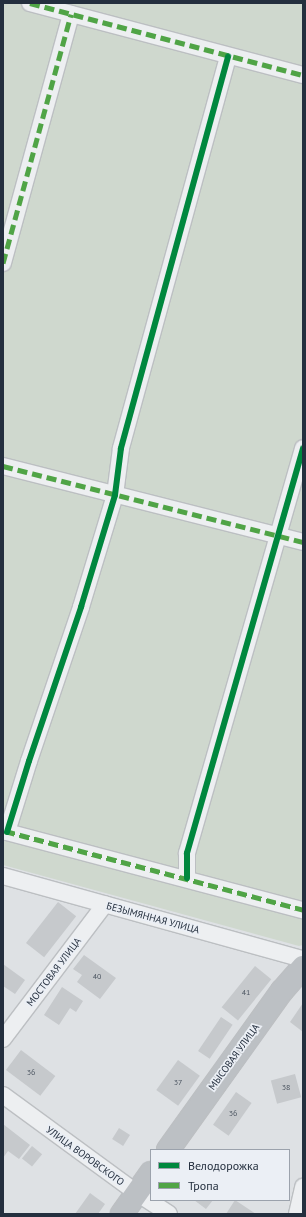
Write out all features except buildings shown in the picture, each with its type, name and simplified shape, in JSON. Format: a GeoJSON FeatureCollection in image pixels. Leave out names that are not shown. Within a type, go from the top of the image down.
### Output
{"type":"FeatureCollection","features":[{"type":"Feature","properties":{"kind":"street"},"geometry":{"type":"LineString","coordinates":[[30,3],[303,75]]}},
{"type":"Feature","properties":{"kind":"street"},"geometry":{"type":"LineString","coordinates":[[3,263],[71,14]]}},
{"type":"Feature","properties":{"kind":"street"},"geometry":{"type":"LineString","coordinates":[[228,56],[121,448],[115,495],[81,607],[5,831],[187,878],[303,910]]}},
{"type":"Feature","properties":{"kind":"street"},"geometry":{"type":"LineString","coordinates":[[187,878],[187,853],[303,448]]}},
{"type":"Feature","properties":{"kind":"street"},"geometry":{"type":"LineString","coordinates":[[3,466],[303,542]]}},
{"type":"Feature","properties":{"kind":"street","name":"БЕЗЫМЯННАЯ УЛИЦА"},"geometry":{"type":"LineString","coordinates":[[3,876],[303,959]]}},
{"type":"Feature","properties":{"kind":"street","name":"МОСТОВАЯ УЛИЦА"},"geometry":{"type":"LineString","coordinates":[[3,1039],[105,904]]}},
{"type":"Feature","properties":{"kind":"street","name":"МЫСОВАЯ УЛИЦА"},"geometry":{"type":"LineString","coordinates":[[169,1149],[282,991],[303,967]]}},
{"type":"Feature","properties":{"kind":"street","name":"УЛИЦА ВОРОВСКОГО"},"geometry":{"type":"LineString","coordinates":[[3,1095],[137,1193],[169,1214]]}},
{"type":"Feature","properties":{"kind":"street"},"geometry":{"type":"LineString","coordinates":[[122,1214],[150,1174]]}},
{"type":"Feature","properties":{"kind":"street"},"geometry":{"type":"LineString","coordinates":[[297,1214],[303,1187]]}},
{"type":"Feature","properties":{"kind":"shaded area"},"geometry":{"type":"Polygon","coordinates":[[[3,3],[303,3],[303,945],[299,946],[3,865],[3,3]]]}},
{"type":"Feature","properties":{"kind":"marked path"},"geometry":{"type":"LineString","coordinates":[[30,3],[303,75]]}},
{"type":"Feature","properties":{"kind":"marked path"},"geometry":{"type":"LineString","coordinates":[[3,263],[71,14]]}},
{"type":"Feature","properties":{"kind":"marked path"},"geometry":{"type":"LineString","coordinates":[[3,466],[303,542]]}},
{"type":"Feature","properties":{"kind":"marked path"},"geometry":{"type":"LineString","coordinates":[[5,831],[303,910]]}},
{"type":"Feature","properties":{"kind":"cycle path"},"geometry":{"type":"LineString","coordinates":[[7,832],[29,761],[81,607],[115,495],[121,448],[228,56]]}},
{"type":"Feature","properties":{"kind":"cycle path"},"geometry":{"type":"LineString","coordinates":[[187,878],[187,853],[303,448]]}}]}
